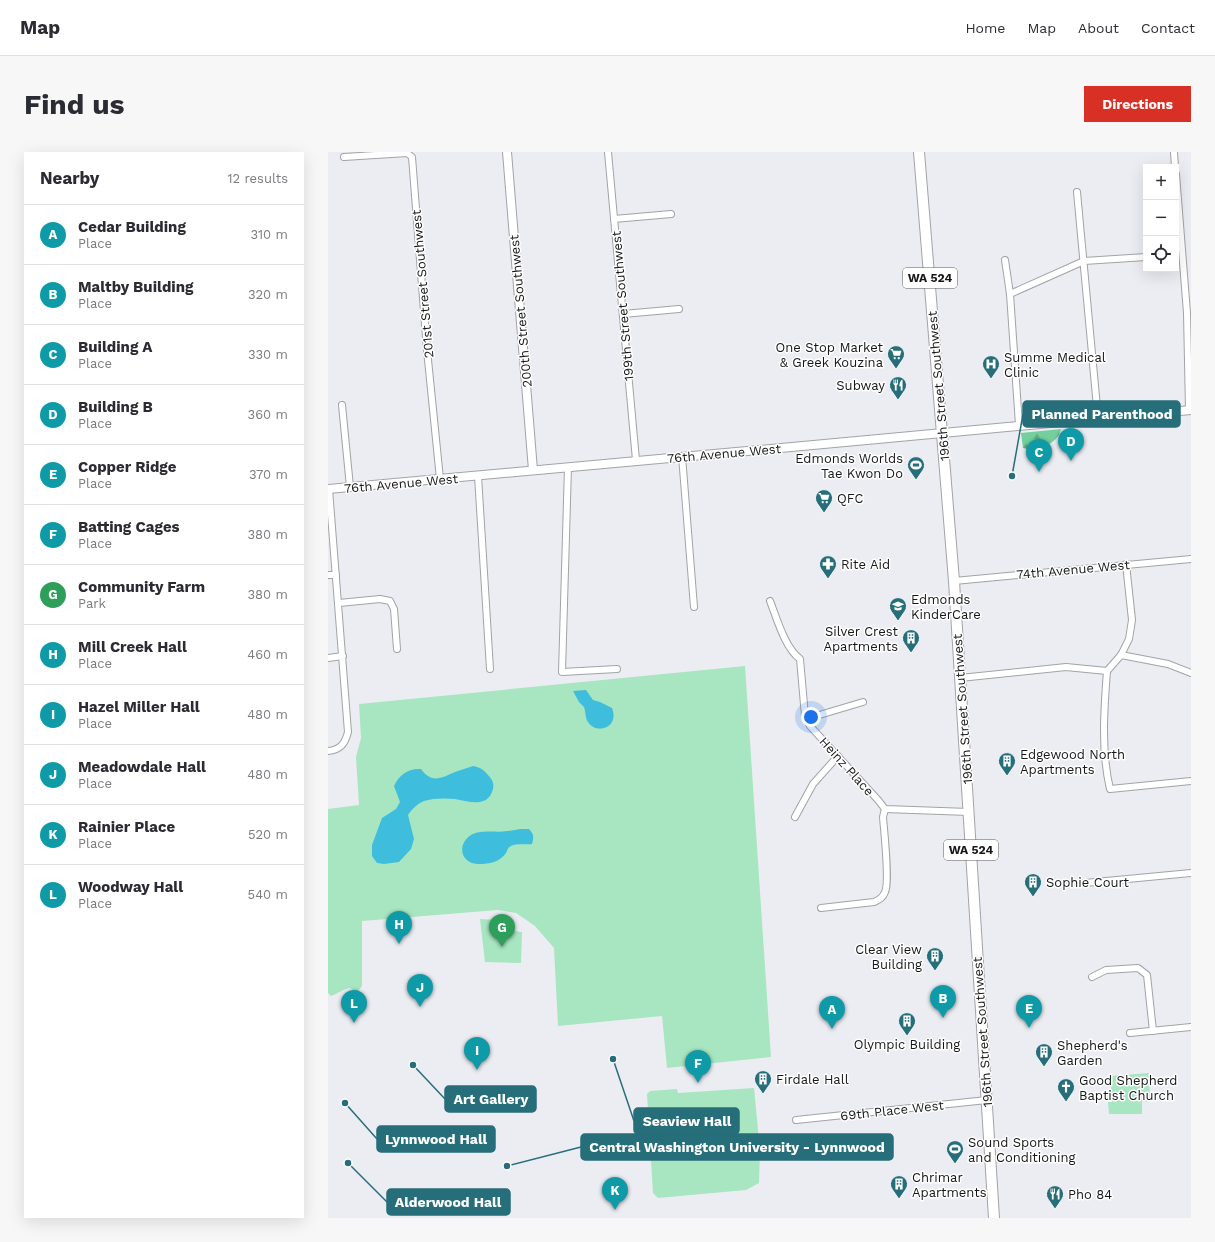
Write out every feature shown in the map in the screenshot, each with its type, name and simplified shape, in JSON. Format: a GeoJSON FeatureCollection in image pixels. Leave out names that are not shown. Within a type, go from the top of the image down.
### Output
{"type":"FeatureCollection","features":[{"type":"Feature","properties":{"kind":"main road","name":"196th Street Southwest"},"geometry":{"type":"LineString","coordinates":[[919,152],[954,581],[994,1218]]}},
{"type":"Feature","properties":{"kind":"street","name":"200th Street Southwest"},"geometry":{"type":"LineString","coordinates":[[507,152],[533,470]]}},
{"type":"Feature","properties":{"kind":"street","name":"199th Street Southwest"},"geometry":{"type":"LineString","coordinates":[[608,152],[636,460]]}},
{"type":"Feature","properties":{"kind":"street"},"geometry":{"type":"LineString","coordinates":[[1174,152],[1175,164]]}},
{"type":"Feature","properties":{"kind":"street","name":"201st Street Southwest"},"geometry":{"type":"LineString","coordinates":[[344,157],[407,153],[412,157],[427,350],[440,479]]}},
{"type":"Feature","properties":{"kind":"street"},"geometry":{"type":"LineString","coordinates":[[1077,192],[1098,418]]}},
{"type":"Feature","properties":{"kind":"street"},"geometry":{"type":"LineString","coordinates":[[1177,200],[1178,236]]}},
{"type":"Feature","properties":{"kind":"street"},"geometry":{"type":"LineString","coordinates":[[614,219],[671,214]]}},
{"type":"Feature","properties":{"kind":"street"},"geometry":{"type":"LineString","coordinates":[[1179,254],[1188,313],[1190,410]]}},
{"type":"Feature","properties":{"kind":"street"},"geometry":{"type":"LineString","coordinates":[[1010,294],[1084,261],[1143,256]]}},
{"type":"Feature","properties":{"kind":"street"},"geometry":{"type":"LineString","coordinates":[[1005,260],[1010,294],[1020,425]]}},
{"type":"Feature","properties":{"kind":"street"},"geometry":{"type":"LineString","coordinates":[[623,314],[679,309]]}},
{"type":"Feature","properties":{"kind":"street"},"geometry":{"type":"LineString","coordinates":[[342,405],[350,487]]}},
{"type":"Feature","properties":{"kind":"street","name":"76th Avenue West"},"geometry":{"type":"LineString","coordinates":[[329,489],[1190,410]]}},
{"type":"Feature","properties":{"kind":"street"},"geometry":{"type":"LineString","coordinates":[[682,456],[694,607]]}},
{"type":"Feature","properties":{"kind":"street"},"geometry":{"type":"LineString","coordinates":[[568,467],[562,672],[617,669]]}},
{"type":"Feature","properties":{"kind":"street"},"geometry":{"type":"LineString","coordinates":[[478,476],[490,669]]}},
{"type":"Feature","properties":{"kind":"street"},"geometry":{"type":"LineString","coordinates":[[328,751],[340,748],[345,742],[348,732],[329,489]]}},
{"type":"Feature","properties":{"kind":"street","name":"74th Avenue West"},"geometry":{"type":"LineString","coordinates":[[954,581],[1191,559]]}},
{"type":"Feature","properties":{"kind":"street"},"geometry":{"type":"LineString","coordinates":[[1126,564],[1132,620],[1129,639],[1121,655],[1107,671],[1103,713],[1106,773],[1110,789],[1191,781]]}},
{"type":"Feature","properties":{"kind":"street"},"geometry":{"type":"LineString","coordinates":[[328,575],[336,574]]}},
{"type":"Feature","properties":{"kind":"street"},"geometry":{"type":"LineString","coordinates":[[339,603],[380,599],[390,601],[394,609],[396,649]]}},
{"type":"Feature","properties":{"kind":"street"},"geometry":{"type":"LineString","coordinates":[[770,601],[793,654],[800,659],[806,719],[863,702]]}},
{"type":"Feature","properties":{"kind":"street"},"geometry":{"type":"LineString","coordinates":[[1121,655],[1168,664],[1191,673]]}},
{"type":"Feature","properties":{"kind":"street"},"geometry":{"type":"LineString","coordinates":[[328,658],[343,656]]}},
{"type":"Feature","properties":{"kind":"street"},"geometry":{"type":"LineString","coordinates":[[960,678],[1066,667],[1107,671]]}},
{"type":"Feature","properties":{"kind":"street","name":"Heinz Place"},"geometry":{"type":"LineString","coordinates":[[806,719],[810,726],[885,809]]}},
{"type":"Feature","properties":{"kind":"street"},"geometry":{"type":"LineString","coordinates":[[794,816],[813,784],[838,756]]}},
{"type":"Feature","properties":{"kind":"street"},"geometry":{"type":"LineString","coordinates":[[821,908],[874,902],[878,901],[884,895],[887,883],[883,817],[885,809],[968,812]]}},
{"type":"Feature","properties":{"kind":"street"},"geometry":{"type":"LineString","coordinates":[[1085,883],[1191,874]]}},
{"type":"Feature","properties":{"kind":"street"},"geometry":{"type":"LineString","coordinates":[[1092,977],[1106,970],[1138,968],[1147,975],[1153,1031]]}},
{"type":"Feature","properties":{"kind":"street"},"geometry":{"type":"LineString","coordinates":[[1130,1033],[1191,1027]]}},
{"type":"Feature","properties":{"kind":"street","name":"69th Place West"},"geometry":{"type":"LineString","coordinates":[[796,1120],[987,1100]]}},
{"type":"Feature","properties":{"kind":"green space"},"geometry":{"type":"Polygon","coordinates":[[[1061,429],[1056,439],[1046,446],[1034,449],[1023,448],[1021,433],[1061,429]]]}},
{"type":"Feature","properties":{"kind":"green space"},"geometry":{"type":"Polygon","coordinates":[[[745,666],[771,1057],[667,1068],[662,1016],[558,1026],[554,948],[535,926],[516,913],[498,910],[362,921],[362,986],[357,993],[350,988],[331,996],[328,993],[328,809],[359,805],[356,757],[361,738],[359,704],[745,666]]]}},
{"type":"Feature","properties":{"kind":"green space"},"geometry":{"type":"Polygon","coordinates":[[[480,919],[514,921],[514,931],[522,932],[521,963],[485,962],[480,919]]]}},
{"type":"Feature","properties":{"kind":"green space"},"geometry":{"type":"Polygon","coordinates":[[[1149,1073],[1150,1101],[1142,1102],[1142,1114],[1109,1114],[1108,1102],[1112,1102],[1110,1076],[1149,1073]]]}},
{"type":"Feature","properties":{"kind":"green space"},"geometry":{"type":"Polygon","coordinates":[[[754,1088],[760,1150],[759,1183],[746,1190],[658,1198],[653,1193],[647,1094],[650,1091],[677,1089],[678,1093],[754,1088]]]}},
{"type":"Feature","properties":{"kind":"water"},"geometry":{"type":"Polygon","coordinates":[[[586,690],[593,700],[612,708],[614,715],[610,725],[601,729],[596,728],[587,720],[584,707],[579,702],[573,691],[586,690]]]}},
{"type":"Feature","properties":{"kind":"water"},"geometry":{"type":"Polygon","coordinates":[[[473,766],[483,770],[490,777],[493,787],[489,797],[481,802],[443,798],[421,802],[408,815],[414,839],[411,849],[399,862],[384,864],[377,863],[372,856],[372,845],[382,818],[396,809],[400,802],[394,786],[398,779],[404,773],[416,769],[421,769],[429,777],[441,778],[473,766]]]}},
{"type":"Feature","properties":{"kind":"water"},"geometry":{"type":"Polygon","coordinates":[[[529,829],[532,832],[532,844],[511,846],[501,859],[494,862],[483,864],[473,863],[468,861],[463,853],[463,844],[466,839],[475,833],[503,832],[529,829]]]}},
{"type":"Feature","properties":{"kind":"place","name":"One Stop Market & Greek Kouzina"},"geometry":{"type":"Point","coordinates":[896,369]}},
{"type":"Feature","properties":{"kind":"place","name":"Summe Medical Clinic"},"geometry":{"type":"Point","coordinates":[991,379]}},
{"type":"Feature","properties":{"kind":"place","name":"Subway"},"geometry":{"type":"Point","coordinates":[898,400]}},
{"type":"Feature","properties":{"kind":"place","name":"Building B"},"geometry":{"type":"Point","coordinates":[1071,461]}},
{"type":"Feature","properties":{"kind":"place","name":"Building A"},"geometry":{"type":"Point","coordinates":[1039,472]}},
{"type":"Feature","properties":{"kind":"place","name":"Planned Parenthood"},"geometry":{"type":"Point","coordinates":[1012,476]}},
{"type":"Feature","properties":{"kind":"place","name":"Edmonds Worlds Tae Kwon Do"},"geometry":{"type":"Point","coordinates":[916,480]}},
{"type":"Feature","properties":{"kind":"place","name":"QFC"},"geometry":{"type":"Point","coordinates":[824,513]}},
{"type":"Feature","properties":{"kind":"place","name":"Rite Aid"},"geometry":{"type":"Point","coordinates":[828,579]}},
{"type":"Feature","properties":{"kind":"place","name":"Edmonds KinderCare"},"geometry":{"type":"Point","coordinates":[898,621]}},
{"type":"Feature","properties":{"kind":"place","name":"Silver Crest Apartments"},"geometry":{"type":"Point","coordinates":[911,653]}},
{"type":"Feature","properties":{"kind":"place","name":"Edgewood North Apartments"},"geometry":{"type":"Point","coordinates":[1007,776]}},
{"type":"Feature","properties":{"kind":"place","name":"Sophie Court"},"geometry":{"type":"Point","coordinates":[1033,897]}},
{"type":"Feature","properties":{"kind":"place","name":"Mill Creek Hall"},"geometry":{"type":"Point","coordinates":[399,944]}},
{"type":"Feature","properties":{"kind":"place","name":"Community Farm"},"geometry":{"type":"Point","coordinates":[502,947]}},
{"type":"Feature","properties":{"kind":"place","name":"Clear View Building"},"geometry":{"type":"Point","coordinates":[935,971]}},
{"type":"Feature","properties":{"kind":"place","name":"Meadowdale Hall"},"geometry":{"type":"Point","coordinates":[420,1007]}},
{"type":"Feature","properties":{"kind":"place","name":"Maltby Building"},"geometry":{"type":"Point","coordinates":[943,1018]}},
{"type":"Feature","properties":{"kind":"place","name":"Woodway Hall"},"geometry":{"type":"Point","coordinates":[354,1023]}},
{"type":"Feature","properties":{"kind":"place","name":"Copper Ridge"},"geometry":{"type":"Point","coordinates":[1029,1028]}},
{"type":"Feature","properties":{"kind":"place","name":"Cedar Building"},"geometry":{"type":"Point","coordinates":[832,1029]}},
{"type":"Feature","properties":{"kind":"place","name":"Olympic Building"},"geometry":{"type":"Point","coordinates":[907,1036]}},
{"type":"Feature","properties":{"kind":"place","name":"Seaview Hall"},"geometry":{"type":"Point","coordinates":[613,1059]}},
{"type":"Feature","properties":{"kind":"place","name":"Art Gallery"},"geometry":{"type":"Point","coordinates":[413,1065]}},
{"type":"Feature","properties":{"kind":"place","name":"Shepherd's Garden"},"geometry":{"type":"Point","coordinates":[1044,1067]}},
{"type":"Feature","properties":{"kind":"place","name":"Hazel Miller Hall"},"geometry":{"type":"Point","coordinates":[477,1070]}},
{"type":"Feature","properties":{"kind":"place","name":"Batting Cages"},"geometry":{"type":"Point","coordinates":[698,1083]}},
{"type":"Feature","properties":{"kind":"place","name":"Firdale Hall"},"geometry":{"type":"Point","coordinates":[763,1094]}},
{"type":"Feature","properties":{"kind":"place","name":"Good Shepherd Baptist Church"},"geometry":{"type":"Point","coordinates":[1066,1102]}},
{"type":"Feature","properties":{"kind":"place","name":"Lynnwood Hall"},"geometry":{"type":"Point","coordinates":[345,1103]}},
{"type":"Feature","properties":{"kind":"place","name":"Alderwood Hall"},"geometry":{"type":"Point","coordinates":[348,1163]}},
{"type":"Feature","properties":{"kind":"place","name":"Sound Sports and Conditioning"},"geometry":{"type":"Point","coordinates":[955,1164]}},
{"type":"Feature","properties":{"kind":"place","name":"Central Washington University - Lynnwood"},"geometry":{"type":"Point","coordinates":[507,1166]}},
{"type":"Feature","properties":{"kind":"place","name":"Chrimar Apartments"},"geometry":{"type":"Point","coordinates":[899,1199]}},
{"type":"Feature","properties":{"kind":"place","name":"Pho 84"},"geometry":{"type":"Point","coordinates":[1055,1209]}},
{"type":"Feature","properties":{"kind":"place","name":"Rainier Place"},"geometry":{"type":"Point","coordinates":[615,1210]}}]}
